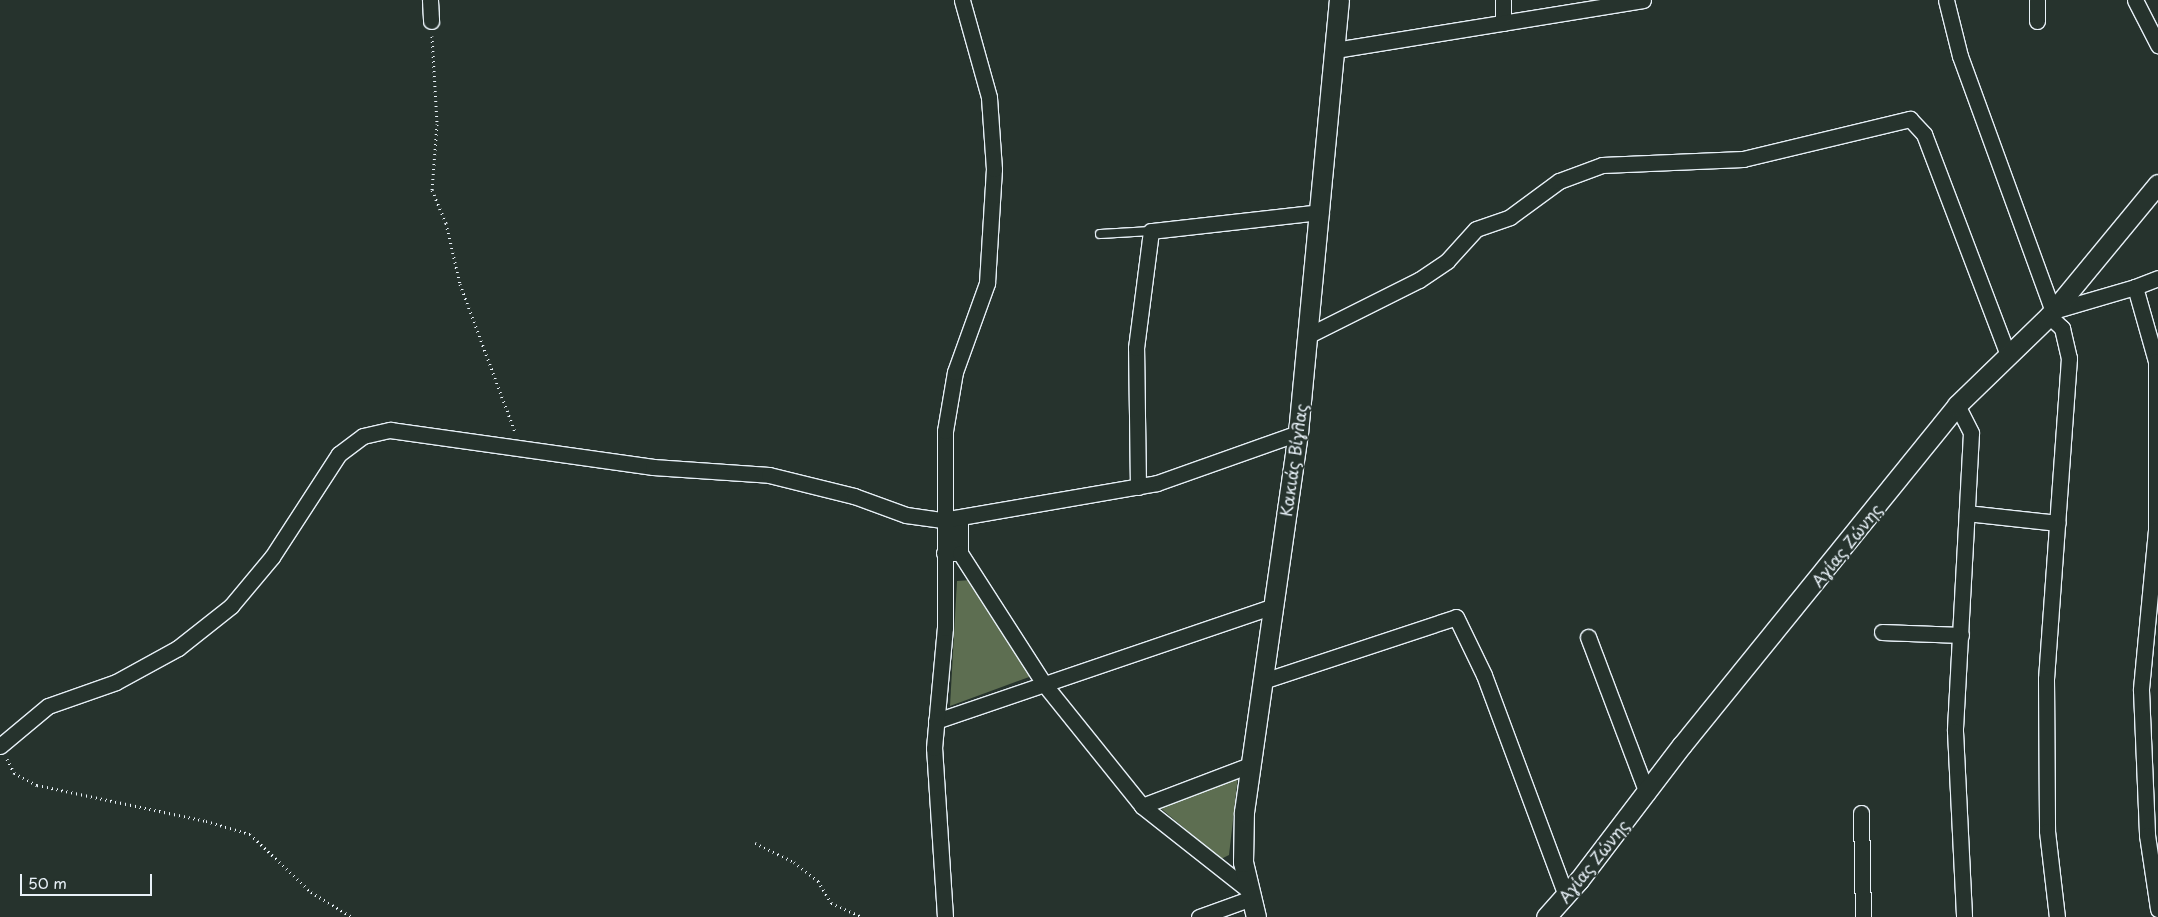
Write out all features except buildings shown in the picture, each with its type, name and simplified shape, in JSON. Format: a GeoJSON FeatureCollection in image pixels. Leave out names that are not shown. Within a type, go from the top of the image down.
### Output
{"type":"FeatureCollection","features":[{"type":"Feature","properties":{"kind":"street"},"geometry":{"type":"LineString","coordinates":[[430,0],[431,21]]}},
{"type":"Feature","properties":{"kind":"street"},"geometry":{"type":"LineString","coordinates":[[945,917],[935,776],[936,721],[945,628],[943,520],[945,430],[956,372],[987,283],[992,212],[990,106],[962,0]]}},
{"type":"Feature","properties":{"kind":"street","name":"Κακιάς Βίγλας"},"geometry":{"type":"LineString","coordinates":[[1256,917],[1247,893],[1242,835],[1250,764],[1298,433],[1339,0]]}},
{"type":"Feature","properties":{"kind":"street"},"geometry":{"type":"LineString","coordinates":[[1503,0],[1503,23]]}},
{"type":"Feature","properties":{"kind":"street"},"geometry":{"type":"LineString","coordinates":[[1335,50],[1643,0]]}},
{"type":"Feature","properties":{"kind":"street"},"geometry":{"type":"LineString","coordinates":[[1946,0],[1960,56],[2051,314],[2062,328],[2070,358],[2049,624],[2046,760],[2047,831],[2057,917]]}},
{"type":"Feature","properties":{"kind":"street"},"geometry":{"type":"LineString","coordinates":[[2037,0],[2037,21]]}},
{"type":"Feature","properties":{"kind":"street"},"geometry":{"type":"LineString","coordinates":[[2135,0],[2158,45]]}},
{"type":"Feature","properties":{"kind":"street"},"geometry":{"type":"LineString","coordinates":[[1307,336],[1419,280],[1447,261],[1476,229],[1510,216],[1559,181],[1602,165],[1743,159],[1910,119],[1924,134],[2008,354]]}},
{"type":"Feature","properties":{"kind":"street","name":"Αγίας Ζώνης"},"geometry":{"type":"LineString","coordinates":[[1552,915],[1957,405],[2051,314],[2158,184]]}},
{"type":"Feature","properties":{"kind":"street"},"geometry":{"type":"LineString","coordinates":[[1138,488],[1136,348],[1150,231],[1320,212]]}},
{"type":"Feature","properties":{"kind":"street"},"geometry":{"type":"LineString","coordinates":[[2051,314],[2158,278]]}},
{"type":"Feature","properties":{"kind":"street"},"geometry":{"type":"LineString","coordinates":[[2135,287],[2156,361],[2157,530],[2141,690],[2144,796],[2158,909]]}},
{"type":"Feature","properties":{"kind":"street"},"geometry":{"type":"LineString","coordinates":[[1957,405],[1971,433],[1955,731],[1964,917]]}},
{"type":"Feature","properties":{"kind":"street"},"geometry":{"type":"LineString","coordinates":[[2,746],[48,706],[116,682],[178,648],[231,606],[272,557],[339,454],[363,436],[390,430],[523,450],[653,466],[769,475],[854,496],[906,515],[943,520],[960,519],[1138,488],[1298,433]]}},
{"type":"Feature","properties":{"kind":"street"},"geometry":{"type":"LineString","coordinates":[[1967,513],[2057,523]]}},
{"type":"Feature","properties":{"kind":"street"},"geometry":{"type":"LineString","coordinates":[[960,519],[960,553],[1044,684],[1142,806],[1247,893],[1200,917]]}},
{"type":"Feature","properties":{"kind":"street"},"geometry":{"type":"LineString","coordinates":[[944,553],[960,553]]}},
{"type":"Feature","properties":{"kind":"street"},"geometry":{"type":"LineString","coordinates":[[936,721],[1273,606]]}},
{"type":"Feature","properties":{"kind":"street"},"geometry":{"type":"LineString","coordinates":[[1263,681],[1456,617],[1484,675],[1566,896]]}},
{"type":"Feature","properties":{"kind":"street"},"geometry":{"type":"LineString","coordinates":[[1882,632],[1961,635]]}},
{"type":"Feature","properties":{"kind":"street"},"geometry":{"type":"LineString","coordinates":[[1588,637],[1647,793]]}},
{"type":"Feature","properties":{"kind":"street"},"geometry":{"type":"LineString","coordinates":[[1142,806],[1250,764]]}},
{"type":"Feature","properties":{"kind":"street"},"geometry":{"type":"LineString","coordinates":[[1861,813],[1863,917]]}},
{"type":"Feature","properties":{"kind":"lane"},"geometry":{"type":"LineString","coordinates":[[1100,234],[1150,231]]}},
{"type":"Feature","properties":{"kind":"path"},"geometry":{"type":"LineString","coordinates":[[431,21],[436,124],[432,190],[446,223],[460,284],[523,450]]}},
{"type":"Feature","properties":{"kind":"path"},"geometry":{"type":"LineString","coordinates":[[2,746],[14,773],[37,785],[206,820],[250,834],[311,892],[352,917]]}},
{"type":"Feature","properties":{"kind":"path"},"geometry":{"type":"LineString","coordinates":[[755,843],[794,862],[818,881],[831,903],[862,917]]}},
{"type":"Feature","properties":{"kind":"green space"},"geometry":{"type":"Polygon","coordinates":[[[971,580],[1032,676],[950,706],[957,581],[971,580]]]}},
{"type":"Feature","properties":{"kind":"green space"},"geometry":{"type":"Polygon","coordinates":[[[1238,776],[1229,855],[1221,859],[1158,806],[1238,776]]]}}]}
